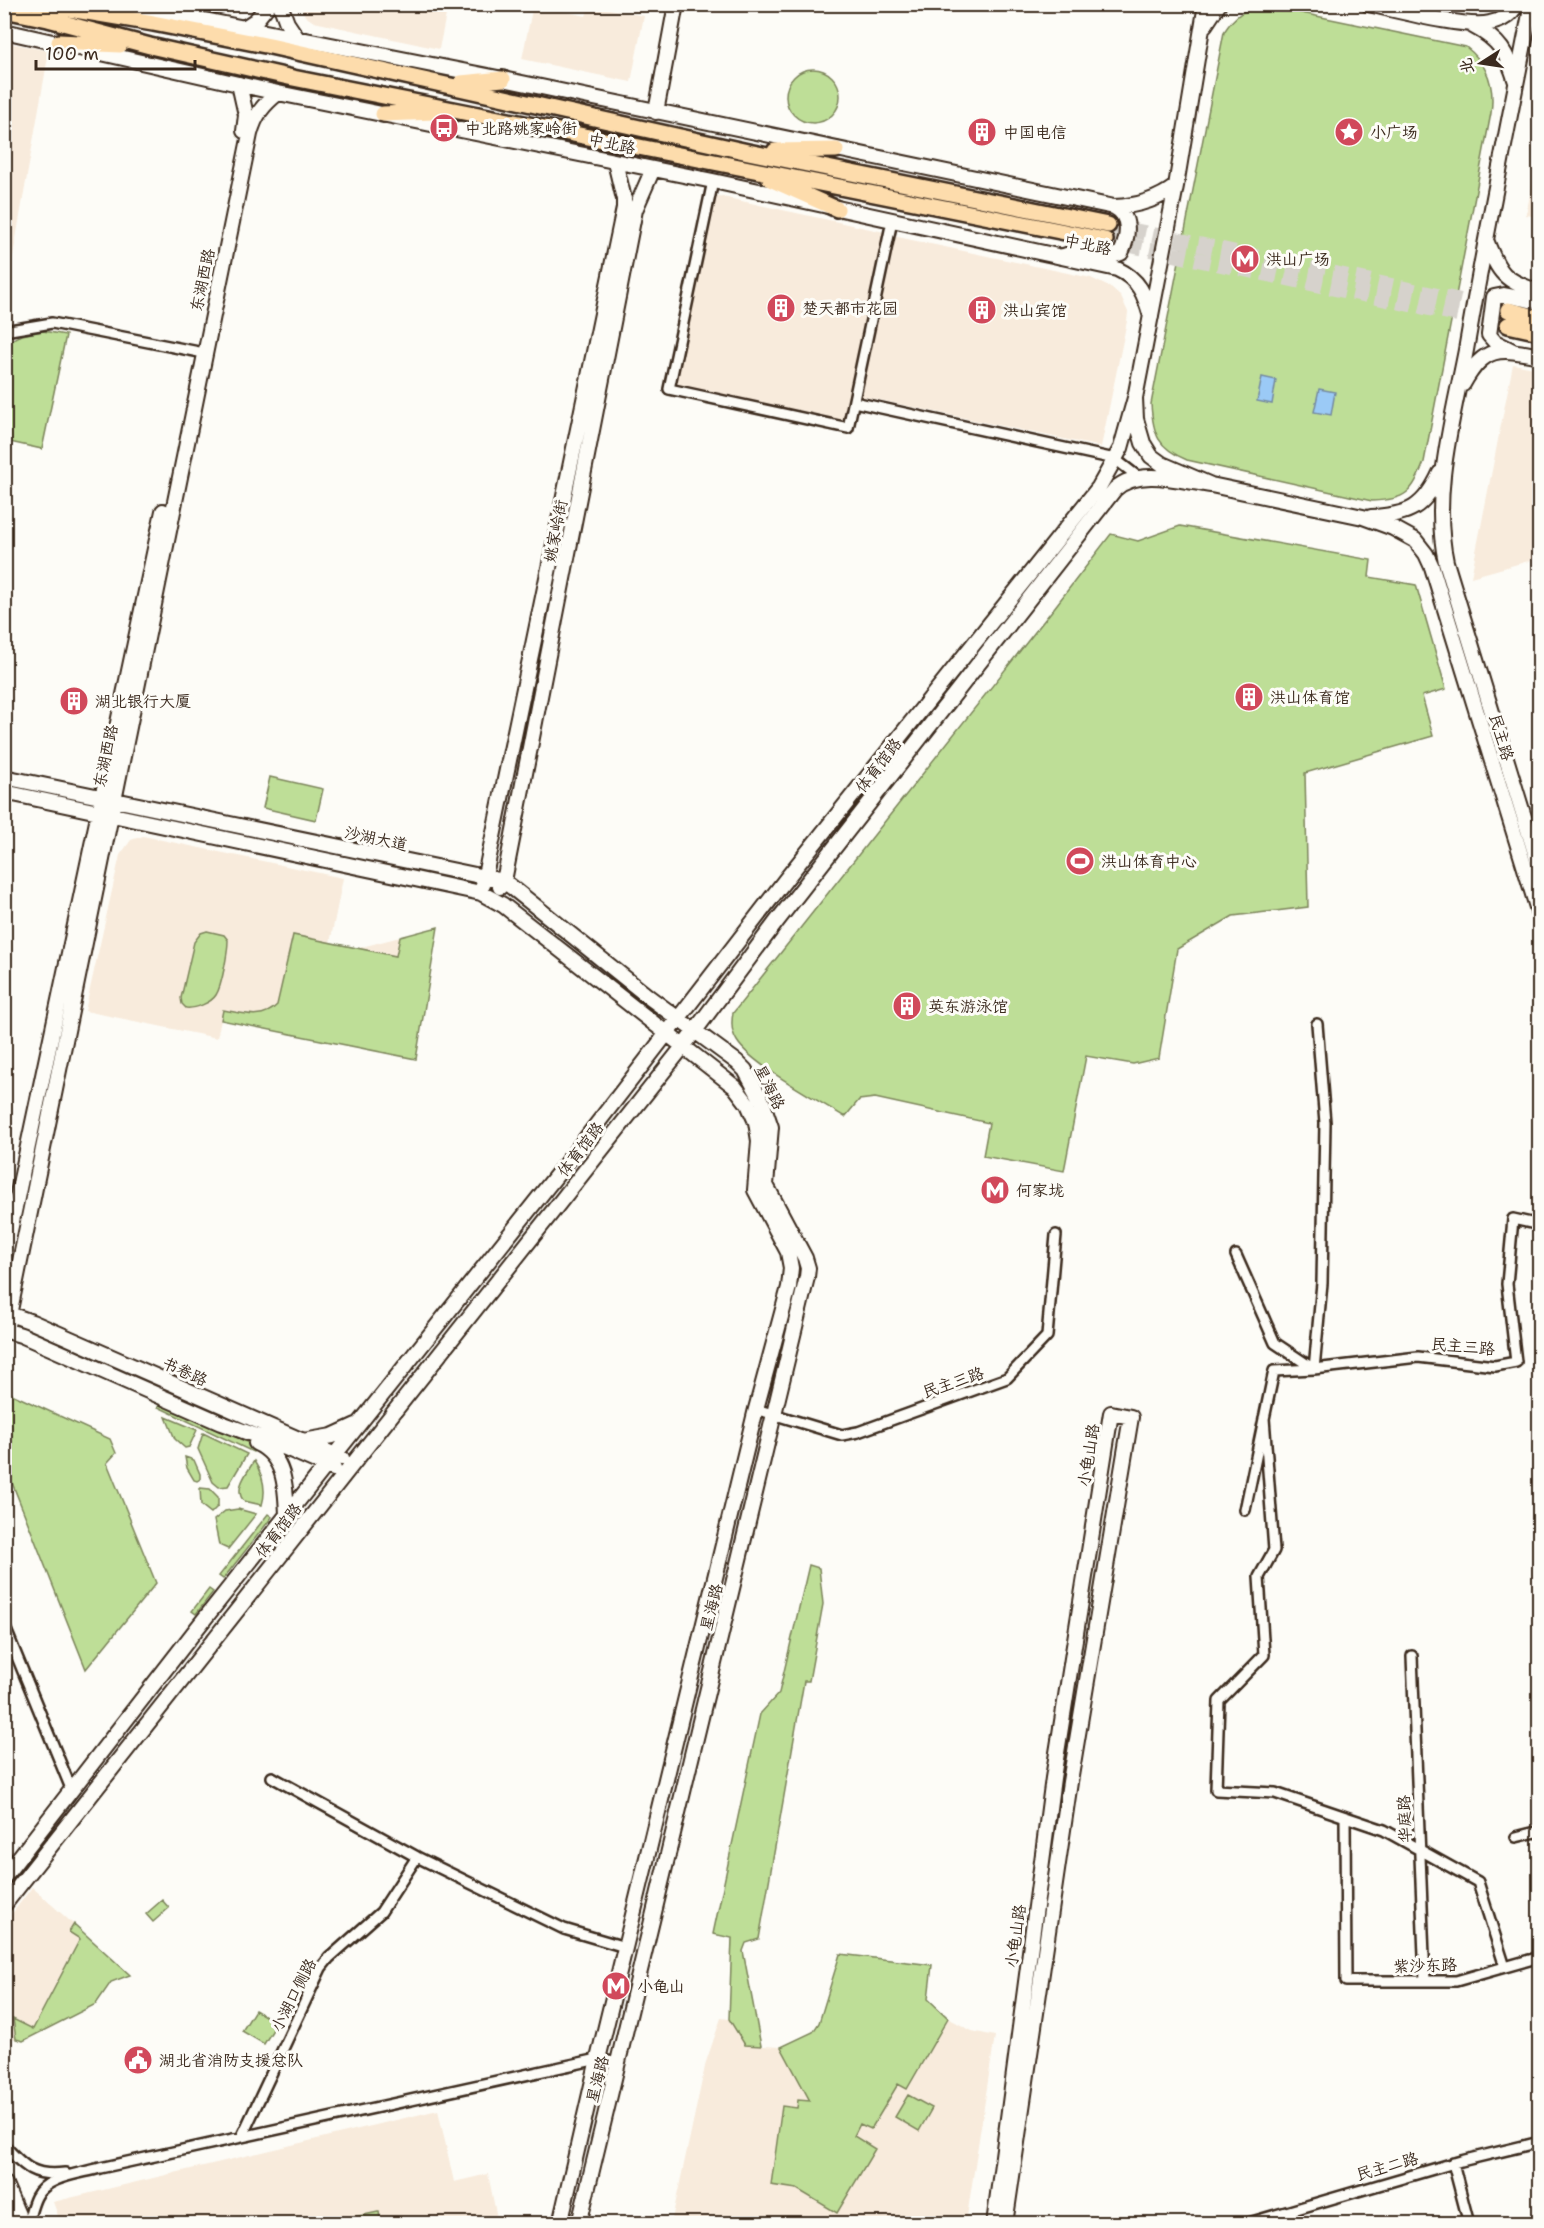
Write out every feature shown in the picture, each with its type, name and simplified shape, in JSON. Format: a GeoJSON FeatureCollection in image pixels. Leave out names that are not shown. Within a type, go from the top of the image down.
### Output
{"type":"FeatureCollection","features":[{"type":"Feature","properties":{"kind":"main road"},"geometry":{"type":"LineString","coordinates":[[95,4],[153,22]]}},
{"type":"Feature","properties":{"kind":"main road"},"geometry":{"type":"LineString","coordinates":[[123,4],[503,79],[1114,207],[1150,201],[1163,196],[1176,186]]}},
{"type":"Feature","properties":{"kind":"main road"},"geometry":{"type":"LineString","coordinates":[[244,28],[256,20],[269,4]]}},
{"type":"Feature","properties":{"kind":"main road"},"geometry":{"type":"LineString","coordinates":[[280,4],[297,38]]}},
{"type":"Feature","properties":{"kind":"main road"},"geometry":{"type":"LineString","coordinates":[[656,112],[676,4]]}},
{"type":"Feature","properties":{"kind":"main road"},"geometry":{"type":"LineString","coordinates":[[1206,4],[1176,186],[1135,398],[1137,428],[1151,456],[1171,469],[1211,485]]}},
{"type":"Feature","properties":{"kind":"main road"},"geometry":{"type":"LineString","coordinates":[[1203,28],[1219,4]]}},
{"type":"Feature","properties":{"kind":"main road"},"geometry":{"type":"LineString","coordinates":[[1368,4],[1471,24],[1490,24],[1511,12],[1516,4]]}},
{"type":"Feature","properties":{"kind":"main road"},"geometry":{"type":"LineString","coordinates":[[1137,476],[1211,485],[1363,517],[1397,515],[1411,510],[1427,497],[1446,459],[1532,4]]}},
{"type":"Feature","properties":{"kind":"main road","name":"中北路"},"geometry":{"type":"LineString","coordinates":[[4,10],[45,10],[153,22],[446,84],[1106,232],[746,168],[292,78],[150,46],[45,10]]}},
{"type":"Feature","properties":{"kind":"main road"},"geometry":{"type":"LineString","coordinates":[[1471,24],[1490,35],[1500,45],[1508,59],[1516,84]]}},
{"type":"Feature","properties":{"kind":"main road","name":"中北路"},"geometry":{"type":"LineString","coordinates":[[4,31],[278,93],[713,181],[892,222],[1117,269],[1130,276],[1142,289],[1150,317]]}},
{"type":"Feature","properties":{"kind":"main road"},"geometry":{"type":"LineString","coordinates":[[59,42],[150,46]]}},
{"type":"Feature","properties":{"kind":"main road"},"geometry":{"type":"LineString","coordinates":[[446,84],[503,79]]}},
{"type":"Feature","properties":{"kind":"main road","name":"东湖西路"},"geometry":{"type":"LineString","coordinates":[[5,1330],[106,806],[244,133],[246,115],[239,84]]}},
{"type":"Feature","properties":{"kind":"main road","name":"东湖西路"},"geometry":{"type":"LineString","coordinates":[[200,352],[253,123],[260,109],[278,93]]}},
{"type":"Feature","properties":{"kind":"main road"},"geometry":{"type":"LineString","coordinates":[[383,114],[459,111]]}},
{"type":"Feature","properties":{"kind":"main road"},"geometry":{"type":"LineString","coordinates":[[748,152],[836,150]]}},
{"type":"Feature","properties":{"kind":"main road","name":"姚家岭街"},"geometry":{"type":"LineString","coordinates":[[487,896],[484,877],[624,208],[624,198],[615,162]]}},
{"type":"Feature","properties":{"kind":"main road"},"geometry":{"type":"LineString","coordinates":[[746,168],[837,208]]}},
{"type":"Feature","properties":{"kind":"main road","name":"姚家岭街"},"geometry":{"type":"LineString","coordinates":[[487,896],[504,881],[635,210],[653,170]]}},
{"type":"Feature","properties":{"kind":"main road"},"geometry":{"type":"LineString","coordinates":[[1061,257],[1080,250],[1110,256],[1121,254],[1126,221],[1114,207]]}},
{"type":"Feature","properties":{"kind":"main road"},"geometry":{"type":"LineString","coordinates":[[1486,238],[1495,264],[1503,275],[1513,283],[1539,292]]}},
{"type":"Feature","properties":{"kind":"main road"},"geometry":{"type":"LineString","coordinates":[[1539,302],[1503,295],[1494,297],[1489,335],[1495,342],[1513,351],[1539,356]]}},
{"type":"Feature","properties":{"kind":"main road"},"geometry":{"type":"LineString","coordinates":[[1539,318],[1508,318],[1539,332]]}},
{"type":"Feature","properties":{"kind":"main road"},"geometry":{"type":"LineString","coordinates":[[1458,393],[1478,361],[1492,353],[1513,351]]}},
{"type":"Feature","properties":{"kind":"main road","name":"体育馆路"},"geometry":{"type":"LineString","coordinates":[[5,1877],[786,879],[1099,487],[1123,440],[1135,398]]}},
{"type":"Feature","properties":{"kind":"main road","name":"民主路"},"geometry":{"type":"LineString","coordinates":[[1446,459],[1440,527],[1446,562],[1539,869]]}},
{"type":"Feature","properties":{"kind":"main road","name":"体育馆路"},"geometry":{"type":"LineString","coordinates":[[4,1905],[682,1048],[784,912],[1115,489],[1123,482],[1137,476]]}},
{"type":"Feature","properties":{"kind":"main road","name":"民主路"},"geometry":{"type":"LineString","coordinates":[[1363,517],[1415,540],[1426,554],[1432,567],[1539,917]]}},
{"type":"Feature","properties":{"kind":"main road","name":"沙湖大道"},"geometry":{"type":"LineString","coordinates":[[4,777],[106,806],[487,896],[503,905],[682,1048]]}},
{"type":"Feature","properties":{"kind":"main road","name":"沙湖大道"},"geometry":{"type":"LineString","coordinates":[[4,792],[106,806],[504,881],[695,1031]]}},
{"type":"Feature","properties":{"kind":"main road","name":"东湖西路"},"geometry":{"type":"LineString","coordinates":[[4,1259],[106,806]]}},
{"type":"Feature","properties":{"kind":"main road","name":"星海路"},"geometry":{"type":"LineString","coordinates":[[579,2223],[775,1414],[808,1268],[805,1258],[766,1185],[771,1127],[762,1101],[751,1078],[737,1062],[695,1031]]}},
{"type":"Feature","properties":{"kind":"main road","name":"星海路"},"geometry":{"type":"LineString","coordinates":[[560,2223],[756,1409],[789,1287],[790,1260],[755,1190],[758,1136],[751,1110],[735,1087],[682,1048]]}},
{"type":"Feature","properties":{"kind":"main road","name":"书卷路"},"geometry":{"type":"LineString","coordinates":[[7,1313],[303,1441],[330,1460]]}},
{"type":"Feature","properties":{"kind":"main road","name":"书卷路"},"geometry":{"type":"LineString","coordinates":[[5,1330],[244,1431],[348,1468]]}},
{"type":"Feature","properties":{"kind":"main road","name":"小龟山路"},"geometry":{"type":"LineString","coordinates":[[994,2223],[1053,1778],[1111,1413],[1131,1417],[1070,1782],[1005,2223]]}},
{"type":"Feature","properties":{"kind":"main road"},"geometry":{"type":"LineString","coordinates":[[303,1441],[332,1436],[361,1422]]}},
{"type":"Feature","properties":{"kind":"main road"},"geometry":{"type":"LineString","coordinates":[[244,1431],[253,1441],[268,1449],[278,1461],[285,1484],[287,1515]]}},
{"type":"Feature","properties":{"kind":"main road"},"geometry":{"type":"LineString","coordinates":[[4,2182],[22,2223]]}},
{"type":"Feature","properties":{"kind":"main road"},"geometry":{"type":"LineString","coordinates":[[4,2219],[6,2223]]}},
{"type":"Feature","properties":{"kind":"street"},"geometry":{"type":"LineString","coordinates":[[713,181],[669,389],[848,428],[892,222]]}},
{"type":"Feature","properties":{"kind":"street"},"geometry":{"type":"LineString","coordinates":[[4,331],[45,323],[60,324],[200,352]]}},
{"type":"Feature","properties":{"kind":"street"},"geometry":{"type":"LineString","coordinates":[[854,402],[1115,459],[1137,476]]}},
{"type":"Feature","properties":{"kind":"street"},"geometry":{"type":"LineString","coordinates":[[1236,1255],[1275,1343],[1314,1370],[1322,1283],[1325,1123],[1317,1024]]}},
{"type":"Feature","properties":{"kind":"street","name":"民主三路"},"geometry":{"type":"LineString","coordinates":[[1264,1418],[1274,1371],[1314,1370],[1418,1357],[1495,1366],[1516,1362],[1507,1284],[1513,1219],[1539,1225]]}},
{"type":"Feature","properties":{"kind":"street","name":"民主三路"},"geometry":{"type":"LineString","coordinates":[[756,1409],[842,1435],[858,1432],[1007,1378],[1047,1336],[1056,1234]]}},
{"type":"Feature","properties":{"kind":"street"},"geometry":{"type":"LineString","coordinates":[[1245,1510],[1264,1418]]}},
{"type":"Feature","properties":{"kind":"street"},"geometry":{"type":"LineString","coordinates":[[1264,1418],[1274,1550],[1259,1577],[1264,1655],[1219,1701],[1216,1790],[1275,1793],[1384,1830],[1478,1882],[1505,1967]]}},
{"type":"Feature","properties":{"kind":"street"},"geometry":{"type":"LineString","coordinates":[[4,1625],[72,1791]]}},
{"type":"Feature","properties":{"kind":"street","name":"华庭路"},"geometry":{"type":"LineString","coordinates":[[1412,1656],[1425,1981]]}},
{"type":"Feature","properties":{"kind":"street"},"geometry":{"type":"LineString","coordinates":[[272,1777],[417,1857],[564,1929],[625,1947]]}},
{"type":"Feature","properties":{"kind":"street","name":"紫沙东路"},"geometry":{"type":"LineString","coordinates":[[1345,1817],[1346,1981],[1455,1981],[1539,1957]]}},
{"type":"Feature","properties":{"kind":"street"},"geometry":{"type":"LineString","coordinates":[[1516,1837],[1539,1831]]}},
{"type":"Feature","properties":{"kind":"street","name":"小湖口侧路"},"geometry":{"type":"LineString","coordinates":[[242,2136],[321,1968],[328,1958],[381,1912],[417,1857]]}},
{"type":"Feature","properties":{"kind":"street"},"geometry":{"type":"LineString","coordinates":[[27,2223],[36,2197],[45,2186],[100,2168],[598,2059],[618,2063]]}},
{"type":"Feature","properties":{"kind":"street","name":"民主二路"},"geometry":{"type":"LineString","coordinates":[[1245,2223],[1453,2163],[1539,2142]]}},
{"type":"Feature","properties":{"kind":"street"},"geometry":{"type":"LineString","coordinates":[[4,2145],[25,2166],[42,2174],[100,2168]]}},
{"type":"Feature","properties":{"kind":"street"},"geometry":{"type":"LineString","coordinates":[[1453,2163],[1468,2223]]}},
{"type":"Feature","properties":{"kind":"shaded area"},"geometry":{"type":"Polygon","coordinates":[[[300,5],[448,5],[439,49],[314,22],[305,16],[300,5]]]}},
{"type":"Feature","properties":{"kind":"shaded area"},"geometry":{"type":"Polygon","coordinates":[[[533,5],[586,16],[590,5],[644,16],[631,82],[522,59],[533,5]]]}},
{"type":"Feature","properties":{"kind":"shaded area"},"geometry":{"type":"Polygon","coordinates":[[[4,42],[49,51],[5,301],[4,42]]]}},
{"type":"Feature","properties":{"kind":"shaded area"},"geometry":{"type":"Polygon","coordinates":[[[1539,150],[1540,217],[1526,215],[1539,150]]]}},
{"type":"Feature","properties":{"kind":"shaded area","name":"楚天都市花园"},"geometry":{"type":"Polygon","coordinates":[[[714,195],[884,232],[843,424],[673,386],[714,195]]]}},
{"type":"Feature","properties":{"kind":"shaded area"},"geometry":{"type":"Polygon","coordinates":[[[893,236],[1091,278],[1111,288],[1121,297],[1128,312],[1127,321],[1101,447],[860,396],[893,236]]]}},
{"type":"Feature","properties":{"kind":"shaded area"},"geometry":{"type":"Polygon","coordinates":[[[1513,364],[1539,369],[1539,558],[1471,577],[1513,364]]]}},
{"type":"Feature","properties":{"kind":"shaded area"},"geometry":{"type":"Polygon","coordinates":[[[143,836],[343,878],[330,943],[358,948],[438,927],[416,1059],[221,1020],[217,1038],[85,1011],[120,855],[131,840],[143,836]]]}},
{"type":"Feature","properties":{"kind":"shaded area"},"geometry":{"type":"Polygon","coordinates":[[[32,1887],[130,1975],[111,1982],[96,2004],[23,2041],[5,2037],[5,1923],[32,1887]]]}},
{"type":"Feature","properties":{"kind":"shaded area"},"geometry":{"type":"Polygon","coordinates":[[[721,2018],[729,2019],[745,2045],[781,2047],[831,2140],[853,2136],[861,2123],[871,2129],[898,2083],[907,2088],[948,2018],[972,2031],[995,2036],[966,2223],[671,2224],[706,2062],[721,2018]]]}},
{"type":"Feature","properties":{"kind":"shaded area"},"geometry":{"type":"Polygon","coordinates":[[[438,2110],[454,2182],[488,2174],[498,2223],[61,2224],[53,2202],[438,2110]]]}},
{"type":"Feature","properties":{"kind":"green space","name":"洪山广场"},"geometry":{"type":"Polygon","coordinates":[[[1263,5],[1466,47],[1485,68],[1491,85],[1491,113],[1424,462],[1411,488],[1393,499],[1372,501],[1187,460],[1169,451],[1163,445],[1153,424],[1151,404],[1224,32],[1240,14],[1263,5]]]}},
{"type":"Feature","properties":{"kind":"green space"},"geometry":{"type":"Polygon","coordinates":[[[813,69],[823,71],[832,77],[838,86],[840,96],[838,106],[832,115],[823,121],[813,123],[803,121],[794,115],[788,106],[786,96],[788,86],[794,77],[803,71],[813,69]]]}},
{"type":"Feature","properties":{"kind":"green space"},"geometry":{"type":"Polygon","coordinates":[[[43,331],[66,335],[42,449],[5,441],[4,352],[6,346],[14,338],[43,331]]]}},
{"type":"Feature","properties":{"kind":"green space","name":"洪山体育中心"},"geometry":{"type":"Polygon","coordinates":[[[1180,526],[1371,560],[1369,577],[1416,585],[1446,689],[1422,696],[1433,736],[1305,773],[1308,907],[1233,916],[1177,949],[1159,1058],[1133,1064],[1086,1056],[1064,1171],[983,1156],[989,1123],[875,1098],[859,1100],[845,1117],[756,1061],[735,1038],[732,1027],[733,1013],[1111,534],[1138,541],[1180,526]]]}},
{"type":"Feature","properties":{"kind":"green space"},"geometry":{"type":"Polygon","coordinates":[[[270,777],[323,789],[316,820],[263,808],[270,777]]]}},
{"type":"Feature","properties":{"kind":"green space"},"geometry":{"type":"Polygon","coordinates":[[[438,927],[416,1059],[221,1020],[223,1010],[258,1014],[265,1013],[277,1005],[293,935],[396,956],[400,937],[438,927]]]}},
{"type":"Feature","properties":{"kind":"green space"},"geometry":{"type":"Polygon","coordinates":[[[207,931],[224,935],[228,940],[220,984],[216,995],[210,1001],[186,1008],[181,998],[194,942],[201,933],[207,931]]]}},
{"type":"Feature","properties":{"kind":"green space"},"geometry":{"type":"Polygon","coordinates":[[[5,1391],[110,1439],[116,1453],[107,1463],[156,1583],[86,1669],[5,1465],[5,1391]]]}},
{"type":"Feature","properties":{"kind":"green space"},"geometry":{"type":"Polygon","coordinates":[[[161,1401],[255,1446],[253,1452],[158,1407],[161,1401]]]}},
{"type":"Feature","properties":{"kind":"green space"},"geometry":{"type":"Polygon","coordinates":[[[166,1417],[197,1430],[189,1447],[185,1448],[175,1439],[166,1417]]]}},
{"type":"Feature","properties":{"kind":"green space"},"geometry":{"type":"Polygon","coordinates":[[[203,1433],[247,1454],[228,1486],[219,1487],[213,1482],[198,1449],[203,1433]]]}},
{"type":"Feature","properties":{"kind":"green space"},"geometry":{"type":"Polygon","coordinates":[[[185,1457],[194,1460],[200,1474],[200,1479],[197,1481],[187,1468],[185,1457]]]}},
{"type":"Feature","properties":{"kind":"green space"},"geometry":{"type":"Polygon","coordinates":[[[254,1461],[263,1482],[262,1505],[244,1501],[240,1491],[242,1481],[254,1461]]]}},
{"type":"Feature","properties":{"kind":"green space"},"geometry":{"type":"Polygon","coordinates":[[[200,1488],[210,1489],[218,1497],[218,1506],[211,1513],[201,1505],[200,1488]]]}},
{"type":"Feature","properties":{"kind":"green space"},"geometry":{"type":"Polygon","coordinates":[[[238,1509],[256,1514],[228,1549],[219,1545],[214,1520],[225,1511],[238,1509]]]}},
{"type":"Feature","properties":{"kind":"green space"},"geometry":{"type":"Polygon","coordinates":[[[268,1514],[272,1517],[223,1579],[219,1576],[268,1514]]]}},
{"type":"Feature","properties":{"kind":"green space"},"geometry":{"type":"Polygon","coordinates":[[[809,1565],[819,1568],[823,1604],[809,1681],[804,1681],[759,1939],[746,1943],[743,1951],[761,2046],[745,2045],[729,2019],[732,1938],[713,1934],[760,1714],[779,1693],[809,1565]]]}},
{"type":"Feature","properties":{"kind":"green space"},"geometry":{"type":"Polygon","coordinates":[[[209,1589],[213,1592],[196,1614],[192,1611],[209,1589]]]}},
{"type":"Feature","properties":{"kind":"green space"},"geometry":{"type":"Polygon","coordinates":[[[162,1900],[169,1908],[153,1922],[146,1914],[162,1900]]]}},
{"type":"Feature","properties":{"kind":"green space"},"geometry":{"type":"Polygon","coordinates":[[[74,1924],[130,1975],[111,1982],[96,2004],[23,2041],[16,2039],[13,2019],[33,2029],[80,1939],[69,1932],[74,1924]]]}},
{"type":"Feature","properties":{"kind":"green space"},"geometry":{"type":"Polygon","coordinates":[[[840,1954],[932,1965],[928,1999],[948,2018],[907,2089],[898,2084],[871,2129],[860,2124],[854,2136],[875,2149],[837,2213],[797,2189],[771,2185],[782,2106],[797,2108],[798,2100],[810,2101],[781,2047],[813,2032],[819,2023],[840,1954]]]}},
{"type":"Feature","properties":{"kind":"green space"},"geometry":{"type":"Polygon","coordinates":[[[255,2010],[277,2023],[264,2044],[242,2031],[255,2010]]]}},
{"type":"Feature","properties":{"kind":"green space"},"geometry":{"type":"Polygon","coordinates":[[[908,2095],[932,2108],[919,2131],[895,2117],[908,2095]]]}},
{"type":"Feature","properties":{"kind":"green space"},"geometry":{"type":"Polygon","coordinates":[[[378,2212],[381,2223],[326,2223],[378,2212]]]}},
{"type":"Feature","properties":{"kind":"water"},"geometry":{"type":"Polygon","coordinates":[[[1262,377],[1276,380],[1272,404],[1257,401],[1262,377]]]}},
{"type":"Feature","properties":{"kind":"water"},"geometry":{"type":"Polygon","coordinates":[[[1319,389],[1335,392],[1331,415],[1314,412],[1319,389]]]}},
{"type":"Feature","properties":{"kind":"tunnel"},"geometry":{"type":"LineString","coordinates":[[1108,225],[1505,310]]}},
{"type":"Feature","properties":{"kind":"tunnel"},"geometry":{"type":"LineString","coordinates":[[1105,240],[1508,325]]}},
{"type":"Feature","properties":{"kind":"place","name":"中北路姚家岭街"},"geometry":{"type":"Point","coordinates":[444,128]}},
{"type":"Feature","properties":{"kind":"place","name":"中国电信"},"geometry":{"type":"Point","coordinates":[982,132]}},
{"type":"Feature","properties":{"kind":"place","name":"小广场"},"geometry":{"type":"Point","coordinates":[1349,132]}},
{"type":"Feature","properties":{"kind":"place","name":"洪山广场"},"geometry":{"type":"Point","coordinates":[1245,259]}},
{"type":"Feature","properties":{"kind":"place","name":"楚天都市花园"},"geometry":{"type":"Point","coordinates":[781,308]}},
{"type":"Feature","properties":{"kind":"place","name":"洪山宾馆"},"geometry":{"type":"Point","coordinates":[982,310]}},
{"type":"Feature","properties":{"kind":"place","name":"洪山体育馆"},"geometry":{"type":"Point","coordinates":[1249,697]}},
{"type":"Feature","properties":{"kind":"place","name":"湖北银行大厦"},"geometry":{"type":"Point","coordinates":[74,701]}},
{"type":"Feature","properties":{"kind":"place","name":"洪山体育中心"},"geometry":{"type":"Point","coordinates":[1080,861]}},
{"type":"Feature","properties":{"kind":"place","name":"英东游泳馆"},"geometry":{"type":"Point","coordinates":[907,1006]}},
{"type":"Feature","properties":{"kind":"place","name":"何家垅"},"geometry":{"type":"Point","coordinates":[995,1190]}},
{"type":"Feature","properties":{"kind":"place","name":"小龟山"},"geometry":{"type":"Point","coordinates":[616,1986]}},
{"type":"Feature","properties":{"kind":"place","name":"湖北省消防支援总队"},"geometry":{"type":"Point","coordinates":[138,2060]}}]}
